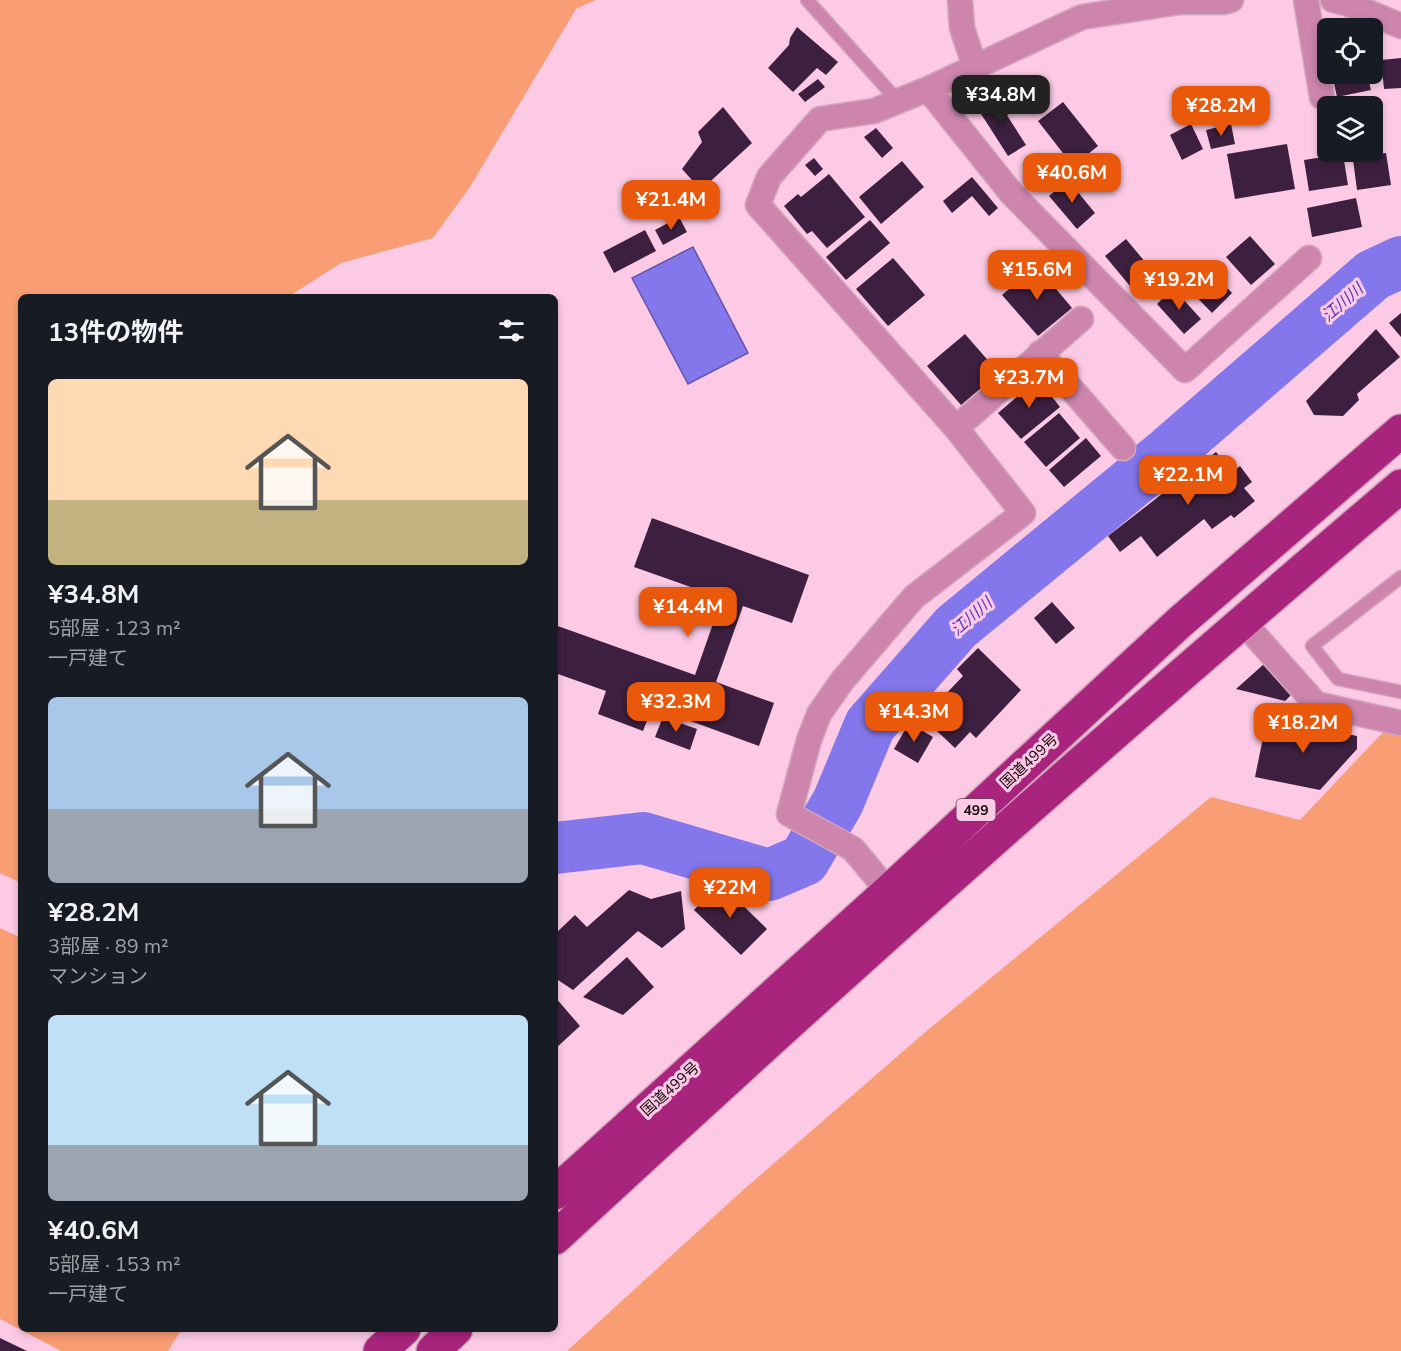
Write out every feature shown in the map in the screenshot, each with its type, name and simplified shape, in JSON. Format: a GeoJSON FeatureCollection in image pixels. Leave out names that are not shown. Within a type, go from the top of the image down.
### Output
{"type":"FeatureCollection","features":[{"type":"Feature","properties":{"kind":"highway","name":"国道499号"},"geometry":{"type":"LineString","coordinates":[[558,1189],[889,891],[1180,622],[1401,431]]}},
{"type":"Feature","properties":{"kind":"highway","name":"499"},"geometry":{"type":"LineString","coordinates":[[558,1235],[908,916],[1242,621],[1401,486]]}},
{"type":"Feature","properties":{"kind":"highway"},"geometry":{"type":"LineString","coordinates":[[380,1351],[401,1332]]}},
{"type":"Feature","properties":{"kind":"highway"},"geometry":{"type":"LineString","coordinates":[[433,1351],[453,1332]]}},
{"type":"Feature","properties":{"kind":"street"},"geometry":{"type":"LineString","coordinates":[[960,0],[962,28],[975,67]]}},
{"type":"Feature","properties":{"kind":"street"},"geometry":{"type":"LineString","coordinates":[[908,916],[853,849],[789,814],[809,740],[819,714],[842,681],[914,597],[1023,513],[956,428],[758,205],[769,177],[820,119],[874,111],[899,102],[1082,17],[1180,1],[1224,2],[1231,0]]}},
{"type":"Feature","properties":{"kind":"street"},"geometry":{"type":"LineString","coordinates":[[1306,0],[1322,96]]}},
{"type":"Feature","properties":{"kind":"street"},"geometry":{"type":"LineString","coordinates":[[1342,1],[1401,26]]}},
{"type":"Feature","properties":{"kind":"street"},"geometry":{"type":"LineString","coordinates":[[928,89],[1012,194],[1185,370],[1309,258]]}},
{"type":"Feature","properties":{"kind":"street"},"geometry":{"type":"LineString","coordinates":[[956,428],[1082,319]]}},
{"type":"Feature","properties":{"kind":"street"},"geometry":{"type":"LineString","coordinates":[[1041,353],[1123,448]]}},
{"type":"Feature","properties":{"kind":"street"},"geometry":{"type":"LineString","coordinates":[[1242,621],[1316,704],[1401,723]]}},
{"type":"Feature","properties":{"kind":"lane"},"geometry":{"type":"LineString","coordinates":[[807,0],[899,102]]}},
{"type":"Feature","properties":{"kind":"lane"},"geometry":{"type":"LineString","coordinates":[[1401,577],[1312,646],[1338,679],[1401,692]]}},
{"type":"Feature","properties":{"kind":"shaded area"},"geometry":{"type":"Polygon","coordinates":[[[0,0],[596,0],[576,9],[470,187],[433,238],[341,263],[293,294],[18,294],[18,882],[0,873],[0,0]]]}},
{"type":"Feature","properties":{"kind":"shaded area"},"geometry":{"type":"Polygon","coordinates":[[[693,247],[748,353],[688,384],[632,278],[693,247]]]}},
{"type":"Feature","properties":{"kind":"shaded area"},"geometry":{"type":"Polygon","coordinates":[[[1385,730],[1401,732],[1401,1351],[567,1351],[742,1191],[930,1028],[1211,797],[1300,820],[1385,730]]]}},
{"type":"Feature","properties":{"kind":"shaded area"},"geometry":{"type":"Polygon","coordinates":[[[0,928],[18,937],[18,1328],[0,1319],[0,928]]]}},
{"type":"Feature","properties":{"kind":"shaded area"},"geometry":{"type":"Polygon","coordinates":[[[25,1332],[180,1332],[168,1351],[61,1351],[25,1332]]]}},
{"type":"Feature","properties":{"kind":"building"},"geometry":{"type":"Polygon","coordinates":[[[797,27],[838,62],[826,75],[817,68],[793,92],[768,68],[789,45],[790,38],[797,27]]]}},
{"type":"Feature","properties":{"kind":"building"},"geometry":{"type":"Polygon","coordinates":[[[1401,58],[1401,88],[1384,89],[1383,60],[1401,58]]]}},
{"type":"Feature","properties":{"kind":"building"},"geometry":{"type":"Polygon","coordinates":[[[818,79],[825,87],[805,102],[798,94],[818,79]]]}},
{"type":"Feature","properties":{"kind":"building"},"geometry":{"type":"Polygon","coordinates":[[[1334,84],[1370,84],[1371,90],[1337,96],[1334,84]]]}},
{"type":"Feature","properties":{"kind":"building"},"geometry":{"type":"Polygon","coordinates":[[[994,95],[1026,145],[1008,156],[976,106],[994,95]]]}},
{"type":"Feature","properties":{"kind":"building"},"geometry":{"type":"Polygon","coordinates":[[[1063,102],[1098,146],[1073,166],[1038,121],[1063,102]]]}},
{"type":"Feature","properties":{"kind":"building"},"geometry":{"type":"Polygon","coordinates":[[[723,107],[752,143],[701,190],[682,169],[702,142],[698,132],[723,107]]]}},
{"type":"Feature","properties":{"kind":"building"},"geometry":{"type":"Polygon","coordinates":[[[1191,124],[1203,149],[1182,160],[1170,135],[1191,124]]]}},
{"type":"Feature","properties":{"kind":"building"},"geometry":{"type":"Polygon","coordinates":[[[1231,124],[1235,144],[1211,149],[1206,130],[1231,124]]]}},
{"type":"Feature","properties":{"kind":"building"},"geometry":{"type":"Polygon","coordinates":[[[876,128],[893,148],[882,158],[864,137],[876,128]]]}},
{"type":"Feature","properties":{"kind":"building"},"geometry":{"type":"Polygon","coordinates":[[[1287,144],[1295,189],[1235,199],[1227,154],[1287,144]]]}},
{"type":"Feature","properties":{"kind":"building"},"geometry":{"type":"Polygon","coordinates":[[[1383,153],[1386,153],[1391,185],[1357,190],[1353,162],[1383,162],[1383,153]]]}},
{"type":"Feature","properties":{"kind":"building"},"geometry":{"type":"Polygon","coordinates":[[[814,158],[823,169],[815,176],[805,165],[814,158]]]}},
{"type":"Feature","properties":{"kind":"building"},"geometry":{"type":"Polygon","coordinates":[[[1317,158],[1317,162],[1344,162],[1348,185],[1309,191],[1304,160],[1317,158]]]}},
{"type":"Feature","properties":{"kind":"building"},"geometry":{"type":"Polygon","coordinates":[[[902,161],[924,187],[881,224],[859,197],[902,161]]]}},
{"type":"Feature","properties":{"kind":"building"},"geometry":{"type":"Polygon","coordinates":[[[829,174],[865,217],[827,248],[812,231],[807,234],[784,206],[798,194],[801,197],[829,174]]]}},
{"type":"Feature","properties":{"kind":"building"},"geometry":{"type":"Polygon","coordinates":[[[972,177],[998,208],[989,216],[972,196],[952,213],[943,201],[972,177]]]}},
{"type":"Feature","properties":{"kind":"building"},"geometry":{"type":"Polygon","coordinates":[[[1068,180],[1095,213],[1077,229],[1049,196],[1068,180]]]}},
{"type":"Feature","properties":{"kind":"building"},"geometry":{"type":"Polygon","coordinates":[[[1356,198],[1362,227],[1312,237],[1307,208],[1356,198]]]}},
{"type":"Feature","properties":{"kind":"building"},"geometry":{"type":"Polygon","coordinates":[[[679,217],[687,232],[663,245],[655,230],[679,217]]]}},
{"type":"Feature","properties":{"kind":"building"},"geometry":{"type":"Polygon","coordinates":[[[870,220],[890,243],[846,280],[826,257],[870,220]]]}},
{"type":"Feature","properties":{"kind":"building"},"geometry":{"type":"Polygon","coordinates":[[[645,230],[656,251],[614,273],[603,252],[645,230]]]}},
{"type":"Feature","properties":{"kind":"building"},"geometry":{"type":"Polygon","coordinates":[[[1250,236],[1275,264],[1251,285],[1226,257],[1250,236]]]}},
{"type":"Feature","properties":{"kind":"building"},"geometry":{"type":"Polygon","coordinates":[[[1126,239],[1151,269],[1130,286],[1105,256],[1126,239]]]}},
{"type":"Feature","properties":{"kind":"building"},"geometry":{"type":"Polygon","coordinates":[[[893,258],[925,295],[888,326],[856,289],[893,258]]]}},
{"type":"Feature","properties":{"kind":"building"},"geometry":{"type":"Polygon","coordinates":[[[1204,263],[1232,293],[1212,313],[1183,283],[1204,263]]]}},
{"type":"Feature","properties":{"kind":"building"},"geometry":{"type":"Polygon","coordinates":[[[1037,266],[1072,308],[1038,336],[1002,295],[1037,266]]]}},
{"type":"Feature","properties":{"kind":"building"},"geometry":{"type":"Polygon","coordinates":[[[1173,288],[1201,319],[1184,334],[1157,304],[1173,288]]]}},
{"type":"Feature","properties":{"kind":"building"},"geometry":{"type":"Polygon","coordinates":[[[1401,313],[1401,337],[1389,323],[1401,313]]]}},
{"type":"Feature","properties":{"kind":"building"},"geometry":{"type":"Polygon","coordinates":[[[1376,329],[1400,357],[1357,394],[1359,400],[1343,416],[1314,415],[1306,401],[1376,329]]]}},
{"type":"Feature","properties":{"kind":"building"},"geometry":{"type":"Polygon","coordinates":[[[965,334],[999,373],[961,405],[927,366],[965,334]]]}},
{"type":"Feature","properties":{"kind":"building"},"geometry":{"type":"Polygon","coordinates":[[[1038,379],[1060,407],[1021,439],[998,413],[1038,379]]]}},
{"type":"Feature","properties":{"kind":"building"},"geometry":{"type":"Polygon","coordinates":[[[1059,413],[1080,438],[1046,467],[1024,442],[1059,413]]]}},
{"type":"Feature","properties":{"kind":"building"},"geometry":{"type":"Polygon","coordinates":[[[1086,438],[1101,456],[1064,487],[1049,470],[1086,438]]]}},
{"type":"Feature","properties":{"kind":"building"},"geometry":{"type":"Polygon","coordinates":[[[1216,452],[1232,472],[1240,466],[1252,482],[1244,488],[1255,501],[1234,518],[1231,515],[1212,529],[1204,519],[1157,557],[1141,536],[1120,552],[1108,536],[1216,452]]]}},
{"type":"Feature","properties":{"kind":"building"},"geometry":{"type":"Polygon","coordinates":[[[652,518],[809,575],[792,623],[743,606],[716,682],[774,703],[759,746],[652,707],[643,731],[598,714],[606,691],[558,674],[558,626],[695,675],[722,598],[634,567],[652,518]]]}},
{"type":"Feature","properties":{"kind":"building"},"geometry":{"type":"Polygon","coordinates":[[[1052,602],[1075,628],[1056,644],[1034,618],[1052,602]]]}},
{"type":"Feature","properties":{"kind":"building"},"geometry":{"type":"Polygon","coordinates":[[[978,648],[1021,690],[976,738],[970,732],[955,748],[923,718],[963,676],[957,669],[978,648]]]}},
{"type":"Feature","properties":{"kind":"building"},"geometry":{"type":"Polygon","coordinates":[[[1264,664],[1292,694],[1285,701],[1236,689],[1264,664]]]}},
{"type":"Feature","properties":{"kind":"building"},"geometry":{"type":"Polygon","coordinates":[[[663,717],[697,729],[690,750],[655,737],[663,717]]]}},
{"type":"Feature","properties":{"kind":"building"},"geometry":{"type":"Polygon","coordinates":[[[1267,718],[1357,736],[1357,749],[1320,790],[1255,777],[1267,718]]]}},
{"type":"Feature","properties":{"kind":"building"},"geometry":{"type":"Polygon","coordinates":[[[909,723],[933,737],[918,763],[894,749],[909,723]]]}},
{"type":"Feature","properties":{"kind":"building"},"geometry":{"type":"Polygon","coordinates":[[[720,883],[767,929],[741,955],[694,910],[720,883]]]}},
{"type":"Feature","properties":{"kind":"building"},"geometry":{"type":"Polygon","coordinates":[[[629,890],[651,899],[681,891],[685,929],[662,948],[638,931],[573,990],[558,980],[558,931],[575,915],[587,927],[629,890]]]}},
{"type":"Feature","properties":{"kind":"building"},"geometry":{"type":"Polygon","coordinates":[[[627,957],[654,987],[623,1015],[583,997],[627,957]]]}},
{"type":"Feature","properties":{"kind":"building"},"geometry":{"type":"Polygon","coordinates":[[[558,1000],[580,1026],[558,1046],[558,1000]]]}},
{"type":"Feature","properties":{"kind":"building"},"geometry":{"type":"Polygon","coordinates":[[[0,1338],[27,1351],[0,1351],[0,1338]]]}},
{"type":"Feature","properties":{"kind":"waterway","name":"江川川"},"geometry":{"type":"LineString","coordinates":[[558,848],[643,838],[769,875],[804,860],[838,802],[870,725],[956,627],[1170,451],[1373,275],[1401,262]]}}]}
